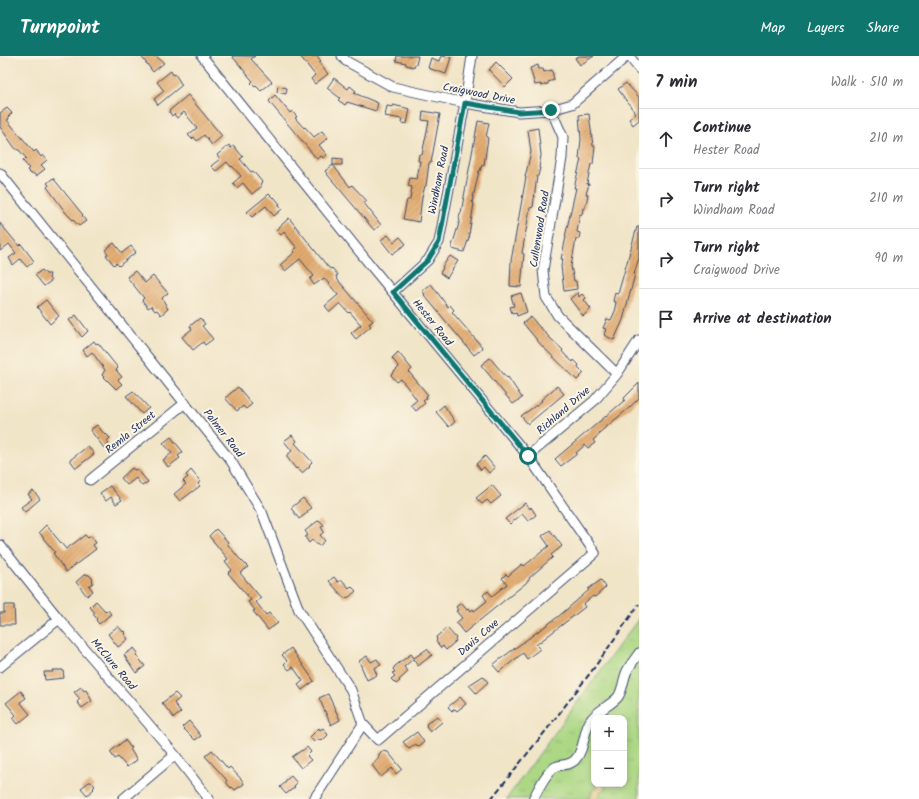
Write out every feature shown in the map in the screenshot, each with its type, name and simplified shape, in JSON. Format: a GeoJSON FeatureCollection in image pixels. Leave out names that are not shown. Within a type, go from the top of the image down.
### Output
{"type":"FeatureCollection","features":[{"type":"Feature","properties":{"kind":"street","name":"Hester Road"},"geometry":{"type":"LineString","coordinates":[[202,56],[528,456],[595,553]]}},
{"type":"Feature","properties":{"kind":"street","name":"Craigwood Drive"},"geometry":{"type":"LineString","coordinates":[[342,56],[346,61],[393,88],[465,103],[519,112],[551,110],[572,104],[628,56]]}},
{"type":"Feature","properties":{"kind":"street","name":"Windham Road"},"geometry":{"type":"LineString","coordinates":[[393,292],[428,260],[439,242],[465,103],[472,56]]}},
{"type":"Feature","properties":{"kind":"street"},"geometry":{"type":"LineString","coordinates":[[628,56],[639,69]]}},
{"type":"Feature","properties":{"kind":"street","name":"Cullenwood Road"},"geometry":{"type":"LineString","coordinates":[[551,110],[563,137],[562,158],[543,270],[546,297],[558,316],[617,374]]}},
{"type":"Feature","properties":{"kind":"street","name":"Palmer Road"},"geometry":{"type":"LineString","coordinates":[[0,173],[231,461],[262,512],[299,610],[351,690],[363,724],[378,740]]}},
{"type":"Feature","properties":{"kind":"street","name":"Richland Drive"},"geometry":{"type":"LineString","coordinates":[[528,456],[594,401],[617,374],[639,340]]}},
{"type":"Feature","properties":{"kind":"street","name":"Remla Street"},"geometry":{"type":"LineString","coordinates":[[90,480],[185,403]]}},
{"type":"Feature","properties":{"kind":"street","name":"McClure Road"},"geometry":{"type":"LineString","coordinates":[[0,545],[59,619],[175,755],[209,799]]}},
{"type":"Feature","properties":{"kind":"street","name":"Davis Cove"},"geometry":{"type":"LineString","coordinates":[[378,740],[595,553]]}},
{"type":"Feature","properties":{"kind":"street"},"geometry":{"type":"LineString","coordinates":[[0,667],[59,619]]}},
{"type":"Feature","properties":{"kind":"street"},"geometry":{"type":"LineString","coordinates":[[533,799],[544,781],[546,774],[556,767],[565,766],[574,761],[584,741],[586,728],[591,718],[619,696],[627,670],[639,653]]}},
{"type":"Feature","properties":{"kind":"street"},"geometry":{"type":"LineString","coordinates":[[314,799],[363,724]]}},
{"type":"Feature","properties":{"kind":"street"},"geometry":{"type":"LineString","coordinates":[[123,799],[175,755]]}},
{"type":"Feature","properties":{"kind":"green space"},"geometry":{"type":"Polygon","coordinates":[[[639,618],[639,799],[506,799],[639,618]]]}},
{"type":"Feature","properties":{"kind":"sand"},"geometry":{"type":"Polygon","coordinates":[[[597,787],[606,788],[600,792],[598,799],[586,799],[591,796],[592,791],[597,787]]]}},
{"type":"Feature","properties":{"kind":"building"},"geometry":{"type":"Polygon","coordinates":[[[141,56],[156,56],[164,63],[153,72],[141,56]]]}},
{"type":"Feature","properties":{"kind":"building"},"geometry":{"type":"Polygon","coordinates":[[[232,56],[255,56],[251,59],[272,82],[261,91],[251,83],[253,81],[232,56]]]}},
{"type":"Feature","properties":{"kind":"building"},"geometry":{"type":"Polygon","coordinates":[[[300,56],[317,56],[321,61],[319,63],[328,74],[315,84],[311,79],[315,75],[300,56]]]}},
{"type":"Feature","properties":{"kind":"building"},"geometry":{"type":"Polygon","coordinates":[[[397,56],[418,56],[416,65],[414,65],[414,67],[406,65],[406,63],[396,61],[397,56]]]}},
{"type":"Feature","properties":{"kind":"building"},"geometry":{"type":"Polygon","coordinates":[[[441,56],[451,57],[446,74],[428,68],[431,58],[439,61],[441,56]]]}},
{"type":"Feature","properties":{"kind":"building"},"geometry":{"type":"Polygon","coordinates":[[[579,56],[594,56],[580,65],[575,58],[579,56]]]}},
{"type":"Feature","properties":{"kind":"building"},"geometry":{"type":"Polygon","coordinates":[[[496,62],[513,79],[505,87],[489,70],[496,62]]]}},
{"type":"Feature","properties":{"kind":"building"},"geometry":{"type":"Polygon","coordinates":[[[538,65],[539,69],[543,69],[544,72],[552,70],[554,80],[541,86],[541,84],[535,85],[530,68],[538,65]]]}},
{"type":"Feature","properties":{"kind":"building"},"geometry":{"type":"Polygon","coordinates":[[[171,71],[173,75],[175,74],[182,85],[158,105],[154,99],[164,91],[157,82],[171,71]]]}},
{"type":"Feature","properties":{"kind":"building"},"geometry":{"type":"Polygon","coordinates":[[[334,78],[348,89],[350,86],[356,91],[354,93],[378,103],[376,111],[347,102],[345,105],[338,100],[340,98],[327,88],[334,78]]]}},
{"type":"Feature","properties":{"kind":"building"},"geometry":{"type":"Polygon","coordinates":[[[626,83],[639,97],[639,120],[633,125],[629,119],[636,114],[618,89],[626,83]]]}},
{"type":"Feature","properties":{"kind":"building"},"geometry":{"type":"Polygon","coordinates":[[[278,86],[287,88],[286,94],[277,92],[278,86]]]}},
{"type":"Feature","properties":{"kind":"building"},"geometry":{"type":"Polygon","coordinates":[[[188,95],[222,136],[212,145],[204,135],[197,141],[194,137],[192,139],[188,135],[197,128],[184,112],[177,118],[174,114],[172,116],[169,111],[188,95]]]}},
{"type":"Feature","properties":{"kind":"building"},"geometry":{"type":"Polygon","coordinates":[[[275,95],[290,113],[292,111],[297,117],[295,118],[314,137],[322,131],[328,138],[319,145],[327,155],[323,158],[321,156],[317,159],[269,101],[275,95]]]}},
{"type":"Feature","properties":{"kind":"building"},"geometry":{"type":"Polygon","coordinates":[[[393,105],[410,109],[407,124],[401,123],[402,119],[385,116],[387,106],[393,107],[393,105]]]}},
{"type":"Feature","properties":{"kind":"building"},"geometry":{"type":"Polygon","coordinates":[[[7,108],[12,113],[7,120],[34,152],[36,150],[41,157],[43,155],[47,160],[41,165],[45,169],[36,176],[27,170],[29,168],[23,161],[26,158],[19,150],[15,148],[0,127],[0,113],[7,108]]]}},
{"type":"Feature","properties":{"kind":"building"},"geometry":{"type":"Polygon","coordinates":[[[423,111],[440,114],[431,163],[429,163],[426,186],[422,197],[419,222],[403,219],[407,200],[410,200],[412,187],[408,186],[410,178],[417,179],[420,161],[418,161],[419,154],[422,155],[429,121],[422,120],[423,111]]]}},
{"type":"Feature","properties":{"kind":"building"},"geometry":{"type":"Polygon","coordinates":[[[589,114],[593,146],[595,146],[593,164],[591,164],[587,184],[589,184],[586,194],[588,195],[585,209],[583,208],[582,215],[580,214],[577,232],[580,233],[579,239],[576,239],[571,266],[577,289],[564,291],[561,266],[563,259],[561,259],[581,159],[579,159],[581,139],[579,115],[589,114]]]}},
{"type":"Feature","properties":{"kind":"building"},"geometry":{"type":"Polygon","coordinates":[[[478,121],[489,123],[486,137],[488,138],[484,165],[482,165],[479,171],[472,202],[474,203],[470,235],[464,252],[452,249],[452,246],[460,220],[460,213],[478,121]]]}},
{"type":"Feature","properties":{"kind":"building"},"geometry":{"type":"Polygon","coordinates":[[[538,128],[541,155],[540,168],[537,176],[533,207],[530,208],[522,253],[524,254],[521,287],[510,286],[511,261],[525,177],[531,152],[528,130],[538,128]]]}},
{"type":"Feature","properties":{"kind":"building"},"geometry":{"type":"Polygon","coordinates":[[[229,145],[231,148],[234,146],[243,157],[240,159],[262,182],[260,184],[262,186],[252,194],[243,183],[237,188],[233,183],[241,176],[227,162],[216,171],[211,166],[220,159],[217,155],[229,145]]]}},
{"type":"Feature","properties":{"kind":"building"},"geometry":{"type":"Polygon","coordinates":[[[333,158],[342,159],[342,165],[333,165],[333,158]]]}},
{"type":"Feature","properties":{"kind":"building"},"geometry":{"type":"Polygon","coordinates":[[[333,165],[350,187],[352,185],[367,201],[364,203],[381,225],[374,230],[325,171],[333,165]]]}},
{"type":"Feature","properties":{"kind":"building"},"geometry":{"type":"Polygon","coordinates":[[[53,178],[83,215],[82,216],[86,221],[79,226],[66,213],[47,187],[49,185],[47,183],[53,178]]]}},
{"type":"Feature","properties":{"kind":"building"},"geometry":{"type":"Polygon","coordinates":[[[269,194],[273,198],[274,197],[282,209],[274,216],[266,206],[252,217],[247,212],[269,194]]]}},
{"type":"Feature","properties":{"kind":"building"},"geometry":{"type":"Polygon","coordinates":[[[289,218],[328,267],[331,269],[332,268],[338,275],[336,276],[337,279],[373,321],[369,324],[371,326],[356,339],[351,333],[361,325],[350,312],[349,313],[340,303],[330,312],[325,306],[338,295],[324,278],[314,285],[310,279],[314,276],[300,259],[285,271],[280,265],[295,252],[293,250],[297,248],[284,232],[281,235],[276,230],[289,218]]]}},
{"type":"Feature","properties":{"kind":"building"},"geometry":{"type":"Polygon","coordinates":[[[0,223],[19,246],[21,244],[34,261],[27,267],[20,259],[13,265],[9,258],[16,253],[9,244],[0,251],[0,223]]]}},
{"type":"Feature","properties":{"kind":"building"},"geometry":{"type":"Polygon","coordinates":[[[637,227],[639,227],[639,258],[623,320],[614,340],[604,335],[606,329],[603,328],[607,319],[611,320],[616,309],[616,302],[613,301],[615,293],[618,294],[637,227]]]}},
{"type":"Feature","properties":{"kind":"building"},"geometry":{"type":"Polygon","coordinates":[[[388,235],[394,242],[400,237],[406,244],[392,254],[381,240],[388,235]]]}},
{"type":"Feature","properties":{"kind":"building"},"geometry":{"type":"Polygon","coordinates":[[[114,243],[122,253],[131,246],[136,252],[119,266],[116,263],[114,265],[106,255],[108,254],[105,250],[114,243]]]}},
{"type":"Feature","properties":{"kind":"building"},"geometry":{"type":"Polygon","coordinates":[[[450,256],[458,261],[447,278],[440,273],[443,268],[442,267],[450,256]]]}},
{"type":"Feature","properties":{"kind":"building"},"geometry":{"type":"Polygon","coordinates":[[[42,270],[46,274],[50,274],[49,278],[51,281],[44,286],[35,275],[42,270]]]}},
{"type":"Feature","properties":{"kind":"building"},"geometry":{"type":"Polygon","coordinates":[[[135,271],[145,283],[153,276],[168,293],[162,298],[168,309],[161,315],[151,306],[148,308],[142,300],[144,298],[127,277],[135,271]]]}},
{"type":"Feature","properties":{"kind":"building"},"geometry":{"type":"Polygon","coordinates":[[[431,284],[448,307],[450,305],[454,310],[452,312],[483,348],[474,355],[424,295],[425,294],[422,291],[431,284]]]}},
{"type":"Feature","properties":{"kind":"building"},"geometry":{"type":"Polygon","coordinates":[[[578,292],[579,297],[582,294],[586,298],[584,300],[591,309],[583,316],[570,299],[578,292]]]}},
{"type":"Feature","properties":{"kind":"building"},"geometry":{"type":"Polygon","coordinates":[[[521,293],[527,312],[517,316],[516,312],[512,313],[510,307],[514,306],[511,296],[521,293]]]}},
{"type":"Feature","properties":{"kind":"building"},"geometry":{"type":"Polygon","coordinates":[[[46,300],[59,316],[50,324],[37,307],[46,300]]]}},
{"type":"Feature","properties":{"kind":"building"},"geometry":{"type":"Polygon","coordinates":[[[76,315],[88,331],[82,337],[69,320],[76,315]]]}},
{"type":"Feature","properties":{"kind":"building"},"geometry":{"type":"Polygon","coordinates":[[[531,317],[563,350],[562,351],[565,355],[579,365],[578,367],[584,373],[577,380],[541,345],[523,323],[531,317]]]}},
{"type":"Feature","properties":{"kind":"building"},"geometry":{"type":"Polygon","coordinates":[[[200,318],[205,324],[202,326],[213,339],[205,345],[203,342],[193,350],[182,337],[192,329],[190,326],[200,318]]]}},
{"type":"Feature","properties":{"kind":"building"},"geometry":{"type":"Polygon","coordinates":[[[94,341],[96,344],[98,343],[118,368],[116,370],[122,377],[118,380],[122,384],[116,389],[102,375],[105,370],[92,352],[87,356],[83,350],[94,341]]]}},
{"type":"Feature","properties":{"kind":"building"},"geometry":{"type":"Polygon","coordinates":[[[398,352],[412,369],[409,372],[428,395],[423,401],[425,403],[416,411],[411,405],[417,400],[401,379],[397,382],[391,375],[399,367],[392,358],[398,352]]]}},
{"type":"Feature","properties":{"kind":"building"},"geometry":{"type":"Polygon","coordinates":[[[490,358],[507,378],[508,377],[522,398],[513,404],[481,365],[490,358]]]}},
{"type":"Feature","properties":{"kind":"building"},"geometry":{"type":"Polygon","coordinates":[[[639,383],[639,398],[599,433],[600,434],[593,440],[595,443],[588,448],[585,445],[576,453],[577,454],[561,466],[555,459],[625,400],[624,398],[639,383]]]}},
{"type":"Feature","properties":{"kind":"building"},"geometry":{"type":"Polygon","coordinates":[[[557,386],[564,394],[528,424],[521,416],[542,401],[541,400],[557,386]]]}},
{"type":"Feature","properties":{"kind":"building"},"geometry":{"type":"Polygon","coordinates":[[[238,387],[252,404],[246,409],[243,406],[237,411],[225,398],[238,387]]]}},
{"type":"Feature","properties":{"kind":"building"},"geometry":{"type":"Polygon","coordinates":[[[133,391],[149,408],[142,414],[126,396],[133,391]]]}},
{"type":"Feature","properties":{"kind":"building"},"geometry":{"type":"Polygon","coordinates":[[[444,405],[455,422],[449,427],[436,412],[444,405]]]}},
{"type":"Feature","properties":{"kind":"building"},"geometry":{"type":"Polygon","coordinates":[[[97,425],[105,435],[106,434],[110,438],[107,441],[109,444],[104,448],[90,430],[97,425]]]}},
{"type":"Feature","properties":{"kind":"building"},"geometry":{"type":"Polygon","coordinates":[[[292,435],[297,441],[295,443],[312,462],[309,465],[310,466],[302,473],[297,468],[296,469],[286,456],[292,451],[284,441],[292,435]]]}},
{"type":"Feature","properties":{"kind":"building"},"geometry":{"type":"Polygon","coordinates":[[[171,437],[183,452],[178,456],[180,458],[168,467],[163,460],[172,453],[163,443],[171,437]]]}},
{"type":"Feature","properties":{"kind":"building"},"geometry":{"type":"Polygon","coordinates":[[[88,446],[94,454],[76,468],[70,460],[88,446]]]}},
{"type":"Feature","properties":{"kind":"building"},"geometry":{"type":"Polygon","coordinates":[[[485,456],[495,468],[489,473],[484,467],[481,470],[476,464],[485,456]]]}},
{"type":"Feature","properties":{"kind":"building"},"geometry":{"type":"Polygon","coordinates":[[[132,468],[134,470],[137,469],[148,482],[142,486],[136,478],[127,485],[121,478],[132,468]]]}},
{"type":"Feature","properties":{"kind":"building"},"geometry":{"type":"Polygon","coordinates":[[[191,470],[200,481],[198,484],[200,486],[180,501],[174,494],[186,484],[183,481],[188,477],[186,475],[191,470]]]}},
{"type":"Feature","properties":{"kind":"building"},"geometry":{"type":"Polygon","coordinates":[[[492,485],[501,496],[491,504],[487,500],[482,504],[476,498],[492,485]]]}},
{"type":"Feature","properties":{"kind":"building"},"geometry":{"type":"Polygon","coordinates":[[[110,486],[122,500],[116,504],[111,497],[106,501],[100,493],[110,486]]]}},
{"type":"Feature","properties":{"kind":"building"},"geometry":{"type":"Polygon","coordinates":[[[33,490],[40,499],[25,512],[21,507],[32,499],[28,494],[33,490]]]}},
{"type":"Feature","properties":{"kind":"building"},"geometry":{"type":"Polygon","coordinates":[[[303,498],[311,508],[299,519],[291,508],[303,498]]]}},
{"type":"Feature","properties":{"kind":"building"},"geometry":{"type":"Polygon","coordinates":[[[525,503],[530,509],[531,507],[536,515],[528,521],[522,514],[510,524],[505,519],[525,503]]]}},
{"type":"Feature","properties":{"kind":"building"},"geometry":{"type":"Polygon","coordinates":[[[319,520],[324,525],[321,527],[324,532],[320,535],[325,541],[319,546],[312,540],[309,543],[305,537],[308,535],[305,531],[319,520]]]}},
{"type":"Feature","properties":{"kind":"building"},"geometry":{"type":"Polygon","coordinates":[[[46,525],[66,549],[85,535],[88,538],[91,536],[96,543],[93,545],[96,549],[66,572],[53,553],[55,552],[39,532],[46,525]]]}},
{"type":"Feature","properties":{"kind":"building"},"geometry":{"type":"Polygon","coordinates":[[[216,529],[228,542],[227,543],[229,546],[238,557],[248,567],[240,573],[261,598],[256,602],[266,615],[269,613],[278,623],[268,630],[253,611],[255,610],[248,602],[251,600],[228,573],[232,570],[225,561],[228,559],[209,536],[216,529]]]}},
{"type":"Feature","properties":{"kind":"building"},"geometry":{"type":"Polygon","coordinates":[[[550,530],[562,546],[551,555],[553,557],[529,578],[526,583],[464,633],[456,623],[462,618],[456,611],[458,610],[456,607],[461,603],[467,610],[469,608],[471,611],[473,609],[474,611],[487,601],[483,595],[488,591],[492,596],[507,584],[502,578],[506,574],[508,576],[522,564],[524,566],[549,546],[542,536],[550,530]]]}},
{"type":"Feature","properties":{"kind":"building"},"geometry":{"type":"Polygon","coordinates":[[[85,574],[92,578],[93,583],[89,586],[93,591],[87,596],[76,582],[85,574]]]}},
{"type":"Feature","properties":{"kind":"building"},"geometry":{"type":"Polygon","coordinates":[[[334,577],[338,582],[342,580],[349,588],[351,586],[356,591],[349,597],[344,598],[329,581],[334,577]]]}},
{"type":"Feature","properties":{"kind":"building"},"geometry":{"type":"Polygon","coordinates":[[[601,580],[606,587],[595,597],[593,596],[583,604],[585,607],[536,645],[540,649],[527,659],[523,653],[499,672],[493,665],[559,616],[589,590],[588,589],[601,580]]]}},
{"type":"Feature","properties":{"kind":"building"},"geometry":{"type":"Polygon","coordinates":[[[96,601],[106,612],[108,610],[111,614],[99,624],[93,614],[95,613],[90,607],[96,601]]]}},
{"type":"Feature","properties":{"kind":"building"},"geometry":{"type":"Polygon","coordinates":[[[4,605],[14,605],[15,625],[0,625],[0,613],[4,613],[4,605]]]}},
{"type":"Feature","properties":{"kind":"building"},"geometry":{"type":"Polygon","coordinates":[[[118,626],[123,632],[124,631],[124,634],[128,639],[118,647],[108,634],[118,626]]]}},
{"type":"Feature","properties":{"kind":"building"},"geometry":{"type":"Polygon","coordinates":[[[447,628],[456,638],[456,641],[446,650],[443,646],[441,648],[436,641],[436,637],[447,628]]]}},
{"type":"Feature","properties":{"kind":"building"},"geometry":{"type":"Polygon","coordinates":[[[134,648],[138,653],[136,655],[145,666],[136,673],[124,655],[134,648]]]}},
{"type":"Feature","properties":{"kind":"building"},"geometry":{"type":"Polygon","coordinates":[[[291,648],[314,681],[302,690],[298,685],[303,681],[293,667],[289,670],[284,664],[287,661],[282,655],[291,648]]]}},
{"type":"Feature","properties":{"kind":"building"},"geometry":{"type":"Polygon","coordinates":[[[427,649],[432,655],[418,666],[413,659],[404,667],[408,672],[396,684],[391,679],[395,676],[392,673],[395,672],[393,669],[395,666],[411,654],[414,658],[427,649]]]}},
{"type":"Feature","properties":{"kind":"building"},"geometry":{"type":"Polygon","coordinates":[[[367,656],[371,662],[377,659],[381,665],[374,668],[377,675],[367,680],[359,661],[367,656]]]}},
{"type":"Feature","properties":{"kind":"building"},"geometry":{"type":"Polygon","coordinates":[[[52,670],[63,670],[64,678],[45,680],[44,672],[53,672],[52,670]]]}},
{"type":"Feature","properties":{"kind":"building"},"geometry":{"type":"Polygon","coordinates":[[[483,676],[488,682],[476,693],[469,685],[483,676]]]}},
{"type":"Feature","properties":{"kind":"building"},"geometry":{"type":"Polygon","coordinates":[[[81,687],[84,691],[86,690],[92,701],[82,708],[77,702],[80,699],[74,692],[81,687]]]}},
{"type":"Feature","properties":{"kind":"building"},"geometry":{"type":"Polygon","coordinates":[[[21,691],[26,698],[20,702],[30,714],[18,724],[13,718],[16,715],[6,703],[21,691]]]}},
{"type":"Feature","properties":{"kind":"building"},"geometry":{"type":"Polygon","coordinates":[[[175,693],[180,698],[174,703],[181,712],[174,718],[162,703],[175,693]]]}},
{"type":"Feature","properties":{"kind":"building"},"geometry":{"type":"Polygon","coordinates":[[[328,694],[340,720],[331,725],[319,698],[328,694]]]}},
{"type":"Feature","properties":{"kind":"building"},"geometry":{"type":"Polygon","coordinates":[[[460,697],[466,704],[457,711],[455,709],[452,711],[448,707],[460,697]]]}},
{"type":"Feature","properties":{"kind":"building"},"geometry":{"type":"Polygon","coordinates":[[[437,716],[442,722],[430,732],[426,727],[426,724],[437,716]]]}},
{"type":"Feature","properties":{"kind":"building"},"geometry":{"type":"Polygon","coordinates":[[[189,721],[201,736],[195,740],[182,727],[189,721]]]}},
{"type":"Feature","properties":{"kind":"building"},"geometry":{"type":"Polygon","coordinates":[[[319,728],[320,730],[323,728],[328,735],[323,740],[318,739],[314,742],[310,737],[319,728]]]}},
{"type":"Feature","properties":{"kind":"building"},"geometry":{"type":"Polygon","coordinates":[[[417,732],[424,742],[418,747],[416,744],[409,749],[403,742],[417,732]]]}},
{"type":"Feature","properties":{"kind":"building"},"geometry":{"type":"Polygon","coordinates":[[[125,740],[137,760],[127,767],[118,757],[115,759],[110,752],[125,740]]]}},
{"type":"Feature","properties":{"kind":"building"},"geometry":{"type":"Polygon","coordinates":[[[307,747],[311,752],[307,756],[311,760],[301,768],[292,757],[307,747]]]}},
{"type":"Feature","properties":{"kind":"building"},"geometry":{"type":"Polygon","coordinates":[[[212,750],[228,769],[230,767],[244,784],[235,790],[232,787],[231,788],[226,782],[227,781],[225,778],[205,756],[212,750]]]}},
{"type":"Feature","properties":{"kind":"building"},"geometry":{"type":"Polygon","coordinates":[[[382,751],[388,752],[402,769],[396,774],[392,768],[381,777],[372,765],[382,751]]]}},
{"type":"Feature","properties":{"kind":"building"},"geometry":{"type":"Polygon","coordinates":[[[291,776],[297,783],[294,786],[295,787],[286,794],[280,787],[291,776]]]}},
{"type":"Feature","properties":{"kind":"building"},"geometry":{"type":"Polygon","coordinates":[[[89,782],[95,786],[93,788],[94,789],[87,795],[81,788],[89,782]]]}},
{"type":"Feature","properties":{"kind":"railway"},"geometry":{"type":"LineString","coordinates":[[491,799],[594,668],[639,604]]}},
{"type":"Feature","properties":{"kind":"route"},"geometry":{"type":"LineString","coordinates":[[528,456],[393,292],[428,260],[439,242],[465,103],[519,112],[551,110]]}}]}
